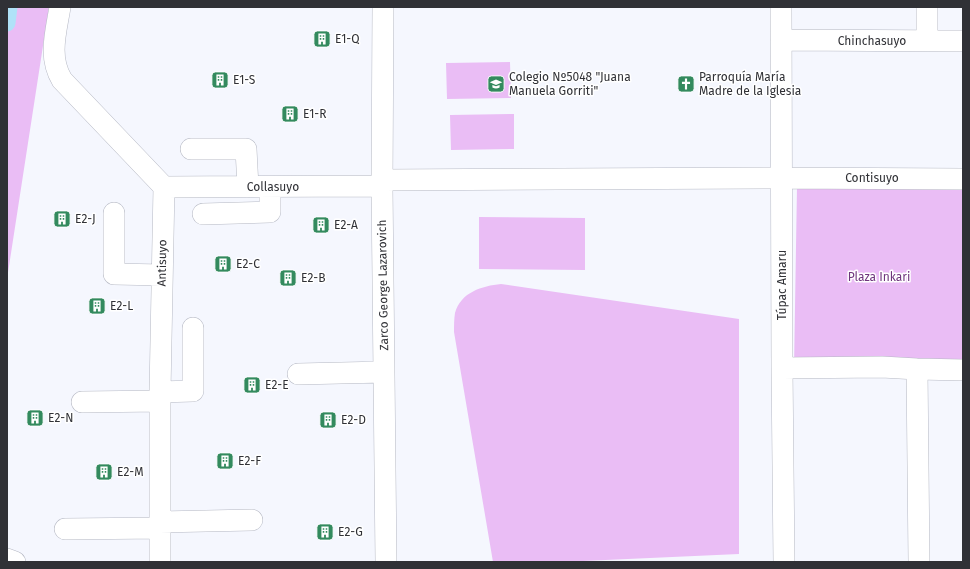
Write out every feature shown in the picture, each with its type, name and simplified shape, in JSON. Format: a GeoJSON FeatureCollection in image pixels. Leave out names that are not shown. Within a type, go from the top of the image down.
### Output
{"type":"FeatureCollection","features":[{"type":"Feature","properties":{"kind":"street"},"geometry":{"type":"LineString","coordinates":[[60,7],[54,49],[55,64],[60,77],[164,187]]}},
{"type":"Feature","properties":{"kind":"street","name":"Zarco George Lazarovich"},"geometry":{"type":"LineString","coordinates":[[383,7],[386,562]]}},
{"type":"Feature","properties":{"kind":"street","name":"Túpac Amaru"},"geometry":{"type":"LineString","coordinates":[[781,7],[784,562]]}},
{"type":"Feature","properties":{"kind":"street"},"geometry":{"type":"LineString","coordinates":[[927,7],[927,41]]}},
{"type":"Feature","properties":{"kind":"street","name":"Chinchasuyo"},"geometry":{"type":"LineString","coordinates":[[781,40],[963,41]]}},
{"type":"Feature","properties":{"kind":"street"},"geometry":{"type":"LineString","coordinates":[[191,149],[246,150],[248,187]]}},
{"type":"Feature","properties":{"kind":"street","name":"Contisuyo"},"geometry":{"type":"LineString","coordinates":[[383,183],[782,178],[963,179]]}},
{"type":"Feature","properties":{"kind":"street","name":"Collasuyo"},"geometry":{"type":"LineString","coordinates":[[164,187],[270,187],[383,183]]}},
{"type":"Feature","properties":{"kind":"street","name":"Antisuyo"},"geometry":{"type":"LineString","coordinates":[[160,562],[160,396],[164,187]]}},
{"type":"Feature","properties":{"kind":"street"},"geometry":{"type":"LineString","coordinates":[[203,214],[270,212],[270,187]]}},
{"type":"Feature","properties":{"kind":"street"},"geometry":{"type":"LineString","coordinates":[[114,213],[114,274],[162,275]]}},
{"type":"Feature","properties":{"kind":"street"},"geometry":{"type":"LineString","coordinates":[[82,402],[160,396],[193,390],[193,328]]}},
{"type":"Feature","properties":{"kind":"street"},"geometry":{"type":"LineString","coordinates":[[782,368],[882,367],[963,370]]}},
{"type":"Feature","properties":{"kind":"street"},"geometry":{"type":"LineString","coordinates":[[917,369],[919,562]]}},
{"type":"Feature","properties":{"kind":"street"},"geometry":{"type":"LineString","coordinates":[[298,374],[384,372]]}},
{"type":"Feature","properties":{"kind":"street"},"geometry":{"type":"LineString","coordinates":[[65,529],[252,520]]}},
{"type":"Feature","properties":{"kind":"street"},"geometry":{"type":"LineString","coordinates":[[7,559],[15,562]]}},
{"type":"Feature","properties":{"kind":"green space"},"geometry":{"type":"Polygon","coordinates":[[[7,7],[49,7],[7,279],[7,7]]]}},
{"type":"Feature","properties":{"kind":"green space"},"geometry":{"type":"Polygon","coordinates":[[[510,62],[511,98],[447,99],[446,63],[510,62]]]}},
{"type":"Feature","properties":{"kind":"green space"},"geometry":{"type":"Polygon","coordinates":[[[514,114],[514,149],[451,150],[450,115],[514,114]]]}},
{"type":"Feature","properties":{"kind":"green space","name":"Plaza Inkari"},"geometry":{"type":"Polygon","coordinates":[[[963,186],[963,370],[794,368],[797,187],[963,186]]]}},
{"type":"Feature","properties":{"kind":"green space"},"geometry":{"type":"Polygon","coordinates":[[[479,217],[585,218],[585,270],[479,269],[479,217]]]}},
{"type":"Feature","properties":{"kind":"green space"},"geometry":{"type":"Polygon","coordinates":[[[501,284],[739,319],[739,554],[561,562],[493,562],[454,325],[455,313],[458,306],[467,295],[487,286],[501,284]]]}},
{"type":"Feature","properties":{"kind":"waterway"},"geometry":{"type":"LineString","coordinates":[[7,23],[9,7]]}},
{"type":"Feature","properties":{"kind":"place","name":"E1-Q"},"geometry":{"type":"Point","coordinates":[322,39]}},
{"type":"Feature","properties":{"kind":"place","name":"E1-S"},"geometry":{"type":"Point","coordinates":[220,80]}},
{"type":"Feature","properties":{"kind":"place","name":"Colegio Nº5048 \"Juana Manuela Gorriti\""},"geometry":{"type":"Point","coordinates":[496,84]}},
{"type":"Feature","properties":{"kind":"place","name":"Parroquía María Madre de la Iglesia"},"geometry":{"type":"Point","coordinates":[686,84]}},
{"type":"Feature","properties":{"kind":"place","name":"E1-R"},"geometry":{"type":"Point","coordinates":[290,114]}},
{"type":"Feature","properties":{"kind":"place","name":"E2-J"},"geometry":{"type":"Point","coordinates":[62,219]}},
{"type":"Feature","properties":{"kind":"place","name":"E2-A"},"geometry":{"type":"Point","coordinates":[321,225]}},
{"type":"Feature","properties":{"kind":"place","name":"E2-C"},"geometry":{"type":"Point","coordinates":[223,264]}},
{"type":"Feature","properties":{"kind":"place","name":"E2-B"},"geometry":{"type":"Point","coordinates":[288,278]}},
{"type":"Feature","properties":{"kind":"place","name":"E2-L"},"geometry":{"type":"Point","coordinates":[97,306]}},
{"type":"Feature","properties":{"kind":"place","name":"E2-E"},"geometry":{"type":"Point","coordinates":[252,385]}},
{"type":"Feature","properties":{"kind":"place","name":"E2-N"},"geometry":{"type":"Point","coordinates":[35,418]}},
{"type":"Feature","properties":{"kind":"place","name":"E2-D"},"geometry":{"type":"Point","coordinates":[328,420]}},
{"type":"Feature","properties":{"kind":"place","name":"E2-F"},"geometry":{"type":"Point","coordinates":[225,461]}},
{"type":"Feature","properties":{"kind":"place","name":"E2-M"},"geometry":{"type":"Point","coordinates":[104,472]}},
{"type":"Feature","properties":{"kind":"place","name":"E2-G"},"geometry":{"type":"Point","coordinates":[325,532]}}]}
